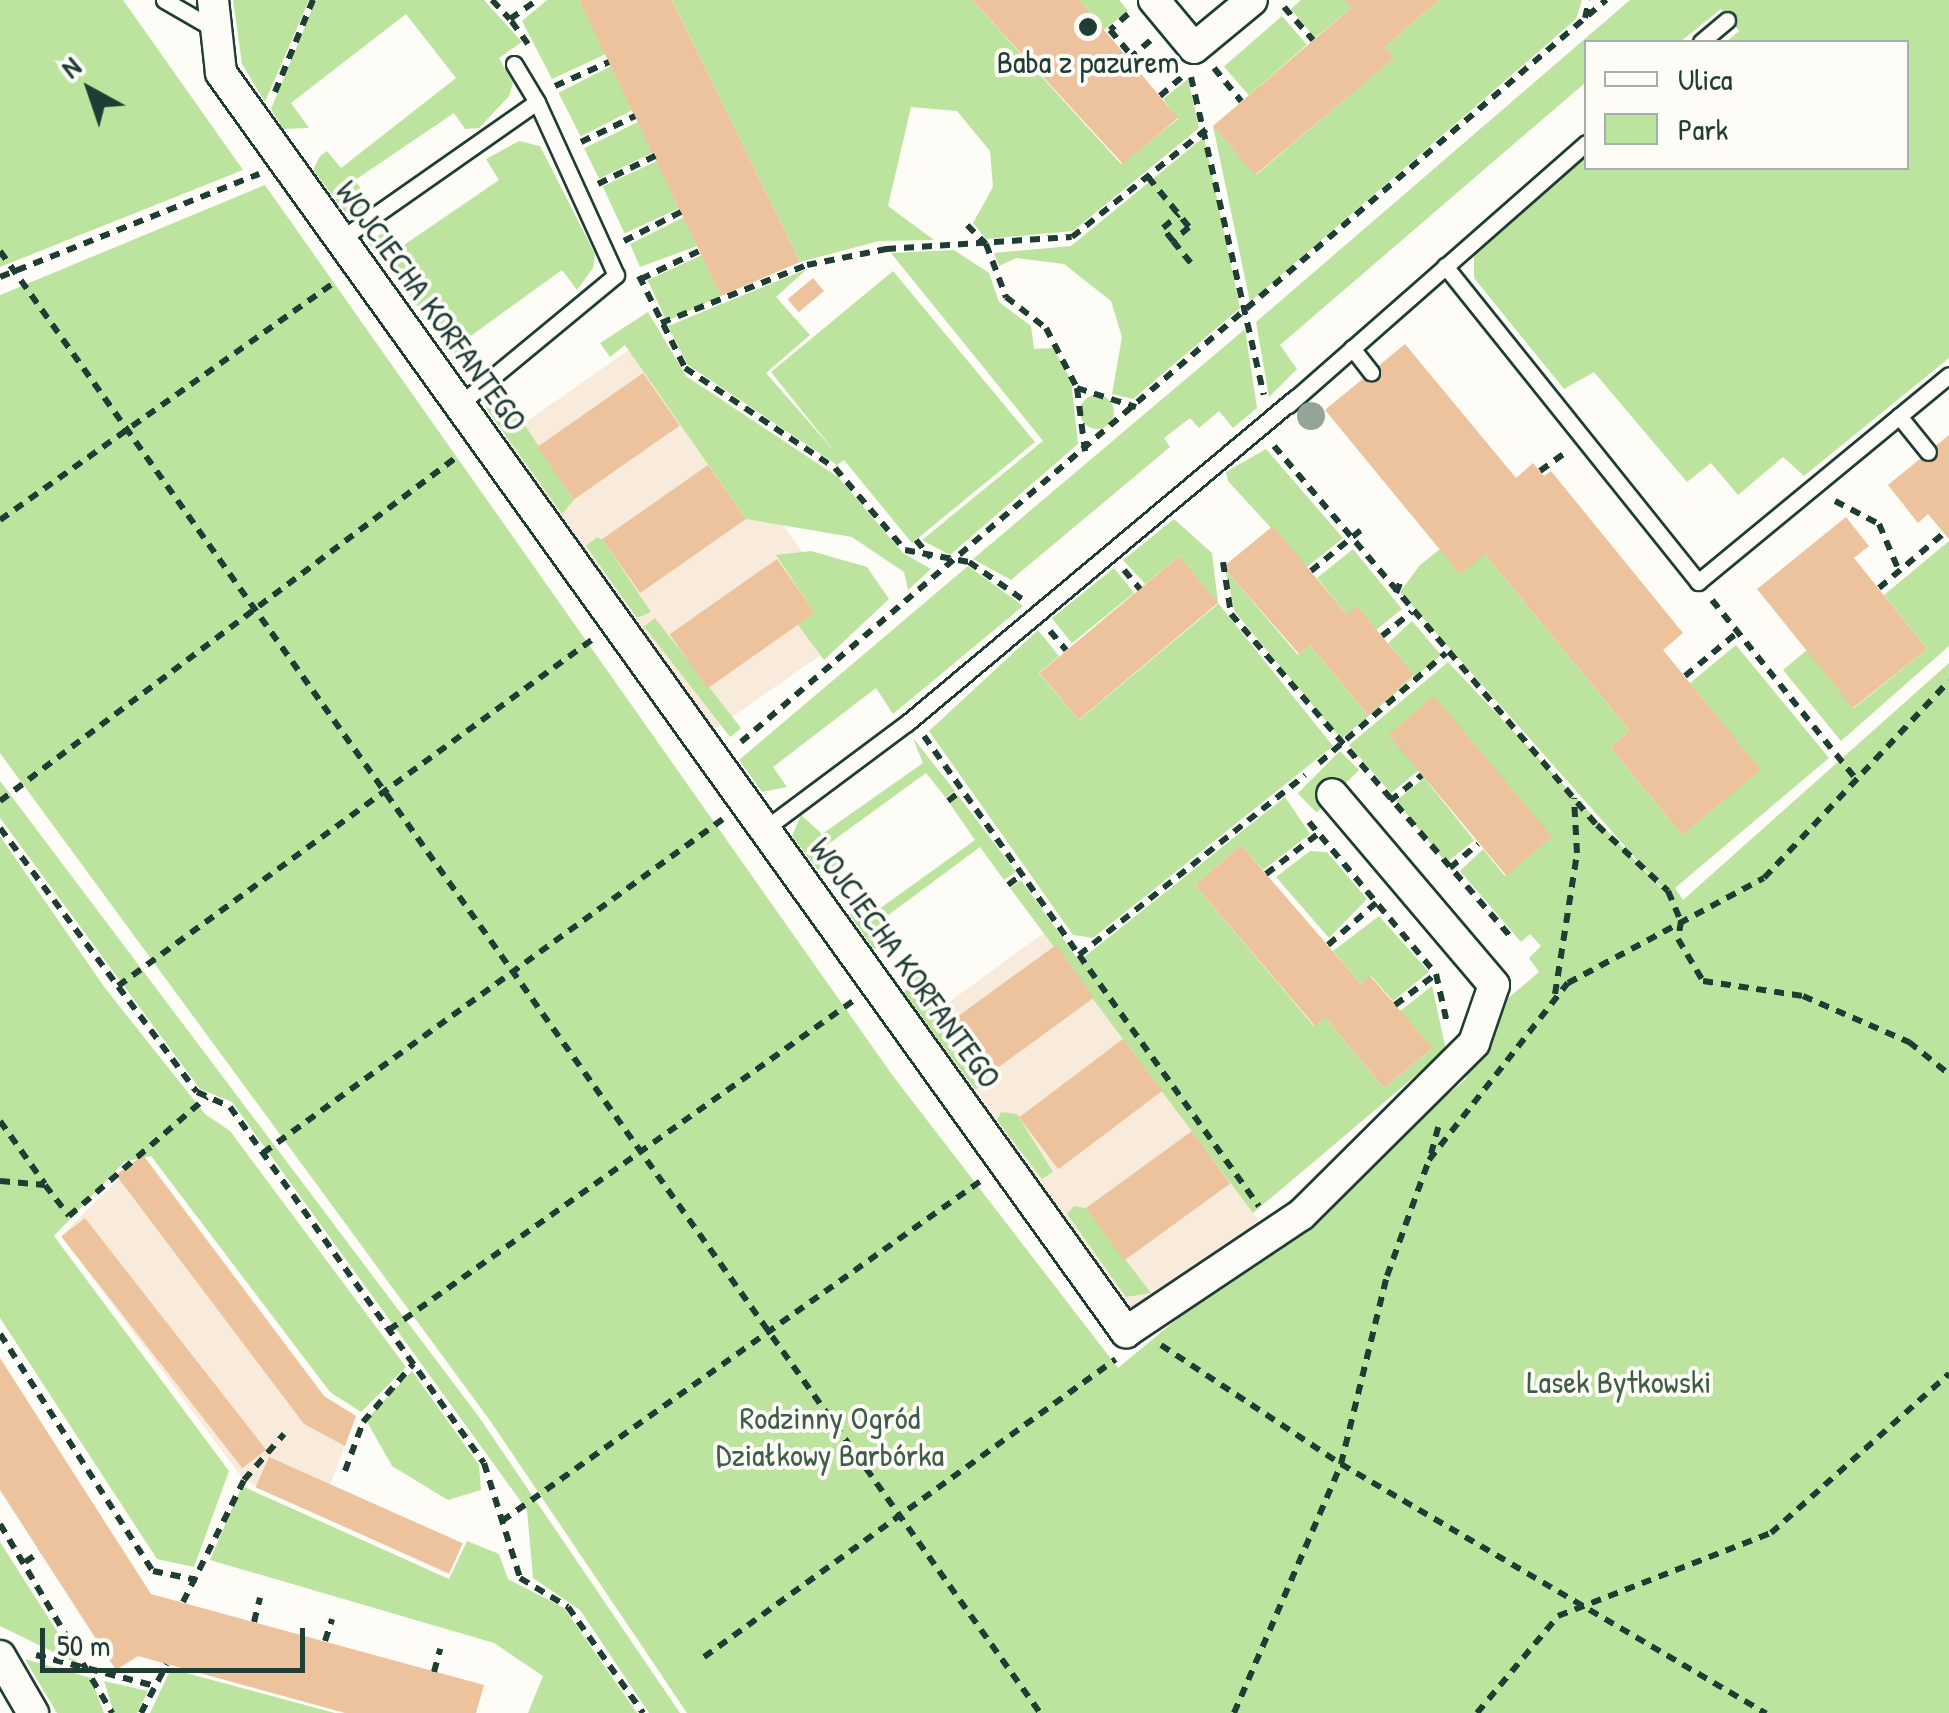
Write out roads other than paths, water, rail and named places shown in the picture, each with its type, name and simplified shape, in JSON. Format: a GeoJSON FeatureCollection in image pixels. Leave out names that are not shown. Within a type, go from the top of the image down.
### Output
{"type":"FeatureCollection","features":[{"type":"Feature","properties":{"kind":"street"},"geometry":{"type":"LineString","coordinates":[[1144,5],[1194,48],[1252,0]]}},
{"type":"Feature","properties":{"kind":"street","name":"WOJCIECHA KORFANTEGO"},"geometry":{"type":"LineString","coordinates":[[214,15],[221,73],[1135,1336],[1277,1231],[1474,1043],[1494,985],[1332,794]]}},
{"type":"Feature","properties":{"kind":"street"},"geometry":{"type":"LineString","coordinates":[[8,1652],[33,1713]]}},
{"type":"Feature","properties":{"kind":"lane"},"geometry":{"type":"LineString","coordinates":[[164,0],[214,15]]}},
{"type":"Feature","properties":{"kind":"lane"},"geometry":{"type":"LineString","coordinates":[[1704,40],[1727,20]]}},
{"type":"Feature","properties":{"kind":"lane"},"geometry":{"type":"LineString","coordinates":[[460,405],[616,275],[537,102],[514,64]]}},
{"type":"Feature","properties":{"kind":"lane"},"geometry":{"type":"LineString","coordinates":[[341,239],[537,102]]}},
{"type":"Feature","properties":{"kind":"lane"},"geometry":{"type":"LineString","coordinates":[[766,828],[1270,420],[1584,145]]}},
{"type":"Feature","properties":{"kind":"lane"},"geometry":{"type":"LineString","coordinates":[[1446,266],[1698,582],[1949,375]]}},
{"type":"Feature","properties":{"kind":"lane"},"geometry":{"type":"LineString","coordinates":[[1352,348],[1370,372]]}},
{"type":"Feature","properties":{"kind":"lane"},"geometry":{"type":"LineString","coordinates":[[1899,416],[1928,452]]}},
{"type":"Feature","properties":{"kind":"place","name":"Baba z pazurem"},"geometry":{"type":"Point","coordinates":[1088,27]}},
{"type":"Feature","properties":{"kind":"park label","name":"Lasek Bytkowski"},"geometry":{"type":"Point","coordinates":[1619,1382]}},
{"type":"Feature","properties":{"kind":"park label","name":"Rodzinny Ogród Działkowy Barbórka"},"geometry":{"type":"Point","coordinates":[830,1438]}}]}
